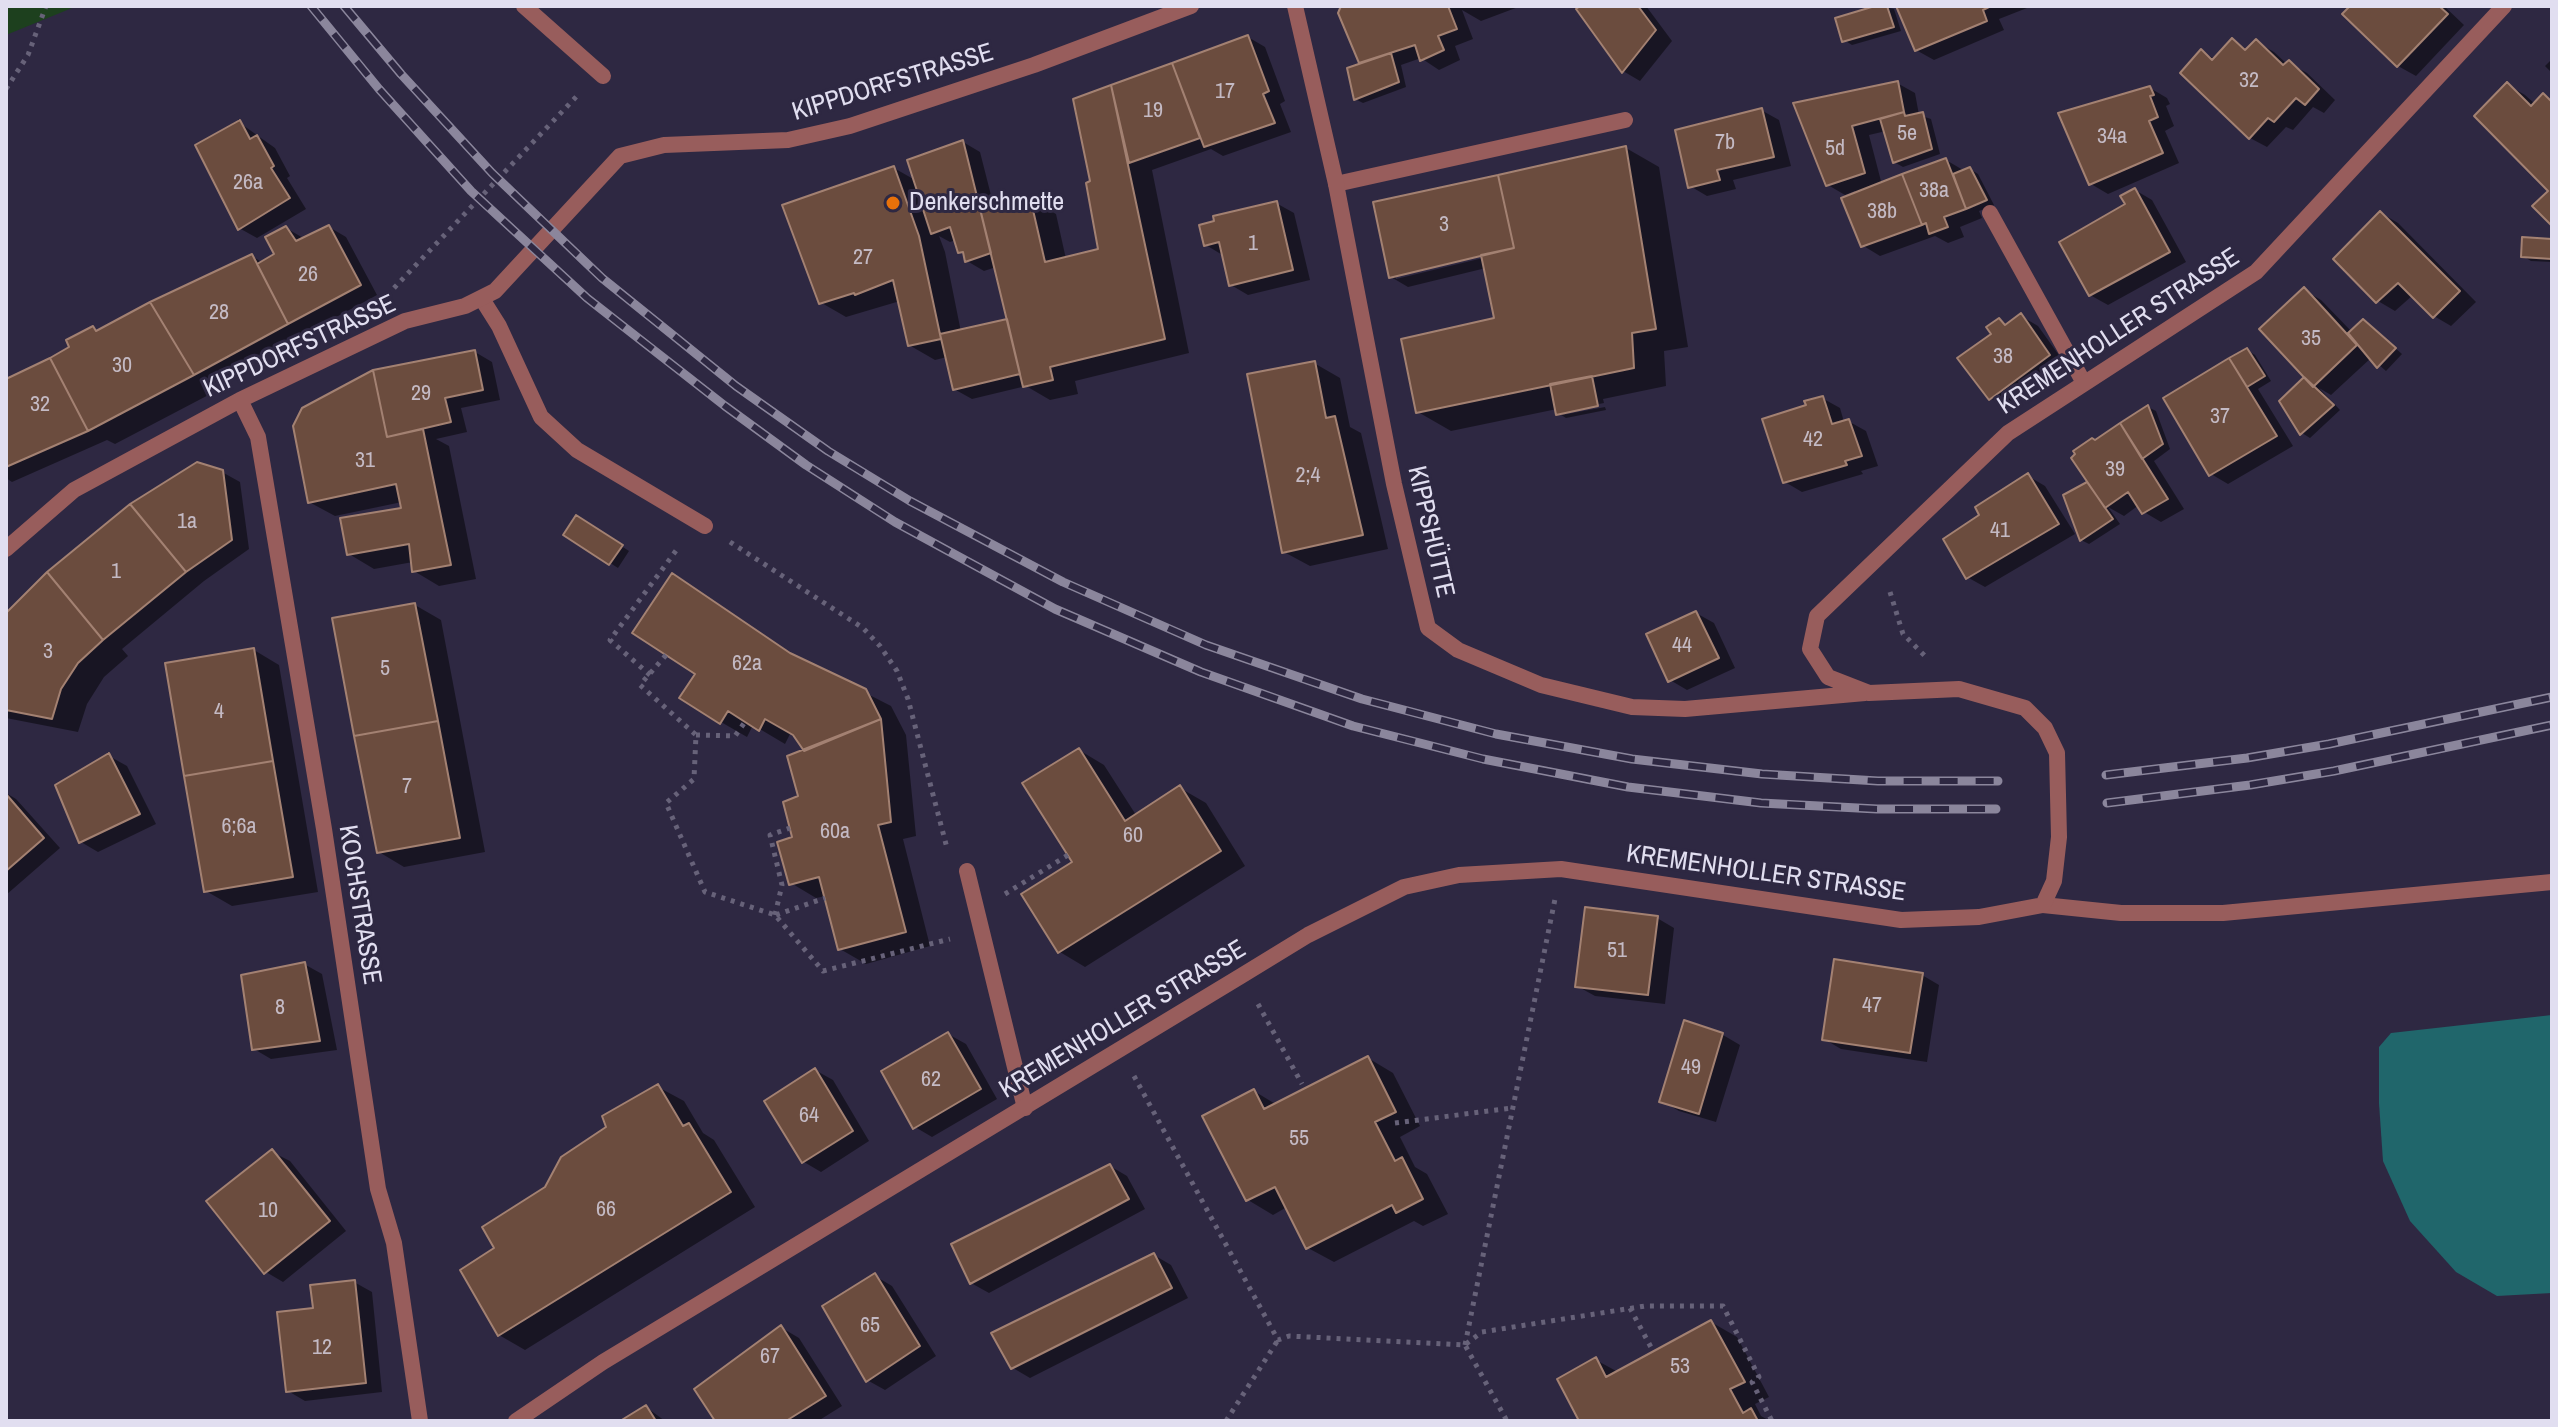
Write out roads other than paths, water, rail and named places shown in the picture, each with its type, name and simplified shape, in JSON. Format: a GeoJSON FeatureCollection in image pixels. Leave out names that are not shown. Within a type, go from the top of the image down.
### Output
{"type":"FeatureCollection","features":[{"type":"Feature","properties":{"kind":"street"},"geometry":{"type":"LineString","coordinates":[[524,6],[603,76]]}},
{"type":"Feature","properties":{"kind":"street","name":"KIPPDORFSTRASSE"},"geometry":{"type":"LineString","coordinates":[[6,549],[74,490],[240,400],[405,321],[465,306],[488,295],[620,156],[664,145],[788,140],[850,126],[1034,65],[1191,6]]}},
{"type":"Feature","properties":{"kind":"street","name":"KIPPSHÜTTE"},"geometry":{"type":"LineString","coordinates":[[1295,6],[1336,184],[1394,484],[1428,628],[1458,650],[1541,685],[1632,707],[1685,709],[1869,693]]}},
{"type":"Feature","properties":{"kind":"street","name":"KREMENHOLLER STRASSE"},"geometry":{"type":"LineString","coordinates":[[516,1421],[603,1362],[1241,976],[1355,910],[1404,887],[1459,875],[1561,869],[1901,920],[1979,917],[2043,905],[2054,881],[2059,837],[2057,753],[2045,728],[2025,708],[1959,689],[1869,693],[1828,677],[1810,649],[1817,616],[2008,433],[2256,272],[2504,6]]}},
{"type":"Feature","properties":{"kind":"street"},"geometry":{"type":"LineString","coordinates":[[1336,184],[1625,120]]}},
{"type":"Feature","properties":{"kind":"street"},"geometry":{"type":"LineString","coordinates":[[1990,213],[2084,383]]}},
{"type":"Feature","properties":{"kind":"street"},"geometry":{"type":"LineString","coordinates":[[488,295],[541,417],[577,450],[702,524]]}},
{"type":"Feature","properties":{"kind":"street","name":"KOCHSTRASSE"},"geometry":{"type":"LineString","coordinates":[[240,400],[258,437],[324,829],[378,1189],[394,1243],[420,1421]]}},
{"type":"Feature","properties":{"kind":"street"},"geometry":{"type":"LineString","coordinates":[[967,871],[1025,1108]]}},
{"type":"Feature","properties":{"kind":"street"},"geometry":{"type":"LineString","coordinates":[[2043,905],[2121,913],[2223,913],[2552,882]]}},
{"type":"Feature","properties":{"kind":"railway"},"geometry":{"type":"LineString","coordinates":[[311,6],[379,89],[471,191],[587,298],[806,465],[895,522],[1055,609],[1201,672],[1353,726],[1483,759],[1628,787],[1761,803],[1877,809],[1996,809]]}},
{"type":"Feature","properties":{"kind":"railway"},"geometry":{"type":"LineString","coordinates":[[344,6],[401,74],[492,173],[602,278],[736,386],[828,451],[910,501],[1063,582],[1206,645],[1362,699],[1496,734],[1632,759],[1762,774],[1878,781],[1998,781]]}},
{"type":"Feature","properties":{"kind":"railway"},"geometry":{"type":"LineString","coordinates":[[2106,775],[2247,758],[2329,744],[2552,697]]}},
{"type":"Feature","properties":{"kind":"railway"},"geometry":{"type":"LineString","coordinates":[[2107,803],[2334,771],[2552,725]]}},
{"type":"Feature","properties":{"kind":"place","name":"Denkerschmette"},"geometry":{"type":"Point","coordinates":[893,203]}}]}
